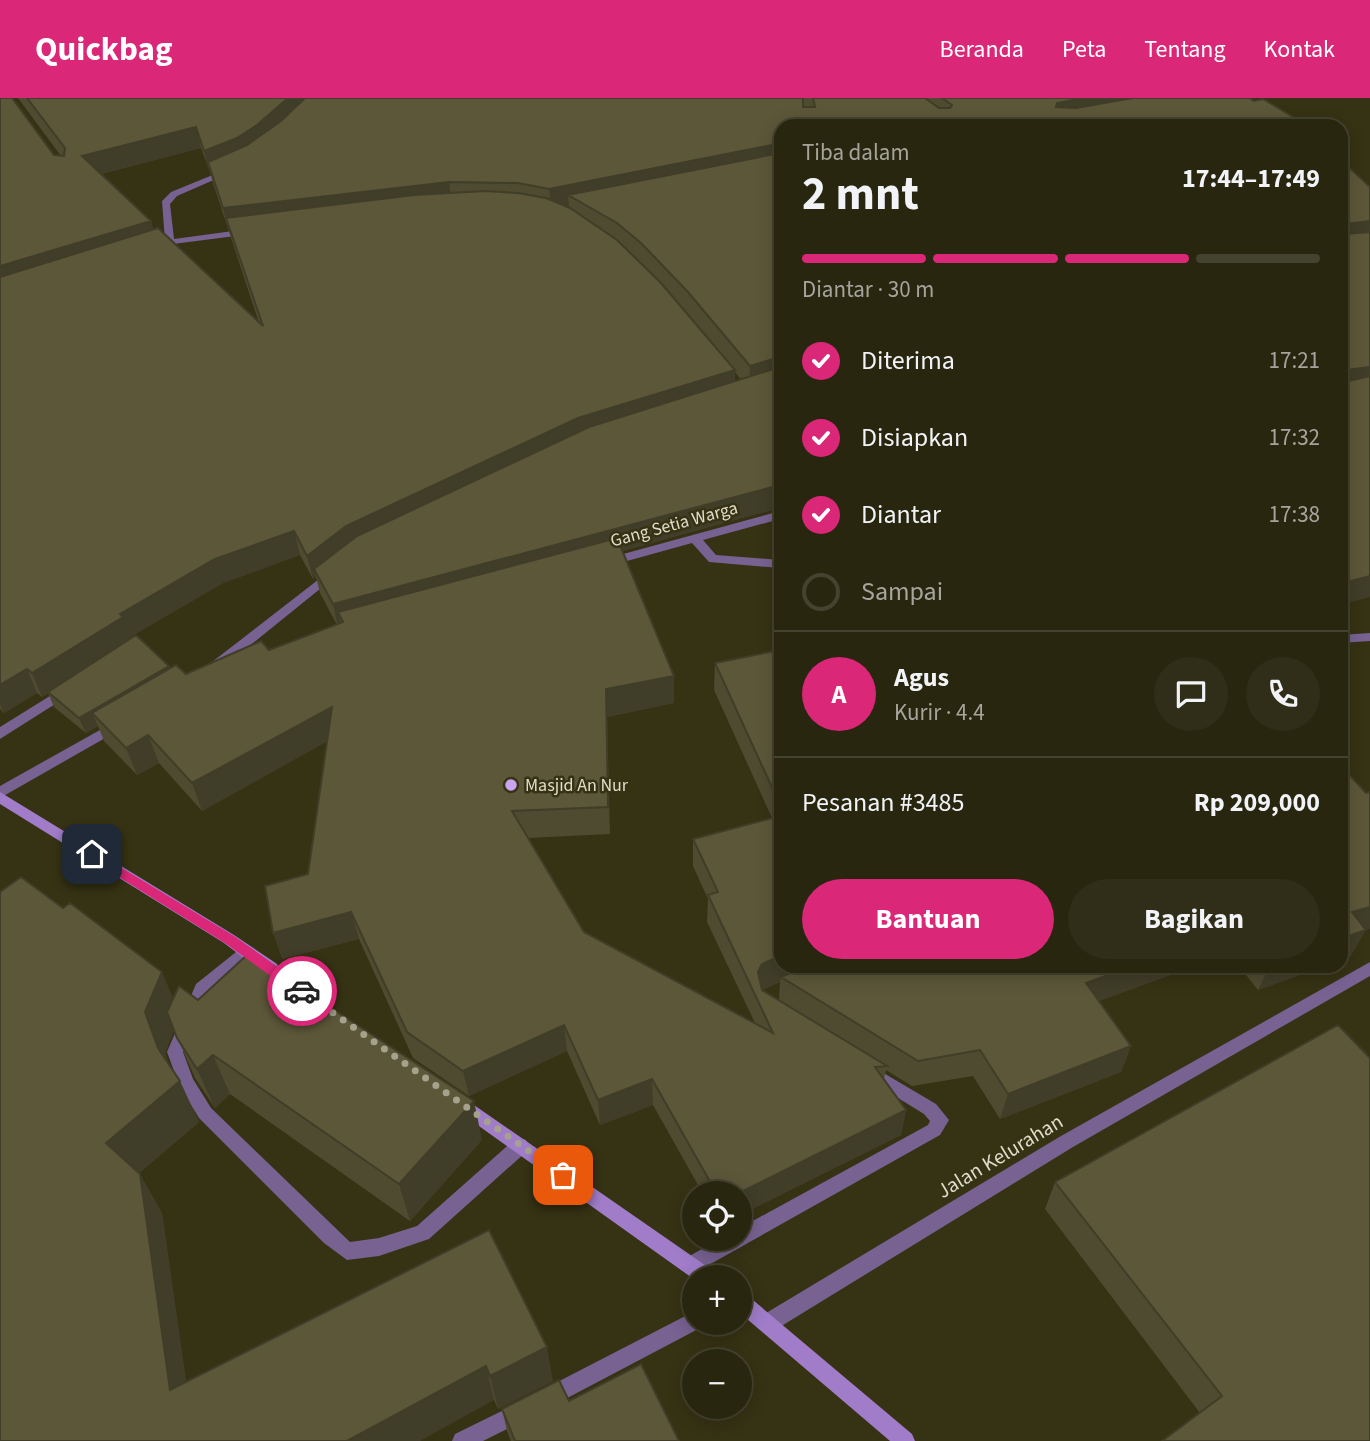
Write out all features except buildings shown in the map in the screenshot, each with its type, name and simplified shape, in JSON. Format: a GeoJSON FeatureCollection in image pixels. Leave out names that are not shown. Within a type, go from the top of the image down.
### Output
{"type":"FeatureCollection","features":[{"type":"Feature","properties":{"kind":"main road"},"geometry":{"type":"LineString","coordinates":[[0,795],[282,977]]}},
{"type":"Feature","properties":{"kind":"main road"},"geometry":{"type":"LineString","coordinates":[[452,1098],[691,1265]]}},
{"type":"Feature","properties":{"kind":"main road"},"geometry":{"type":"LineString","coordinates":[[752,1310],[905,1441]]}},
{"type":"Feature","properties":{"kind":"street"},"geometry":{"type":"LineString","coordinates":[[170,242],[165,203],[174,194],[239,167]]}},
{"type":"Feature","properties":{"kind":"street"},"geometry":{"type":"LineString","coordinates":[[155,250],[170,242],[262,230]]}},
{"type":"Feature","properties":{"kind":"street","name":"Gang Setia Warga"},"geometry":{"type":"LineString","coordinates":[[601,564],[774,517]]}},
{"type":"Feature","properties":{"kind":"street"},"geometry":{"type":"LineString","coordinates":[[694,538],[713,559],[774,564]]}},
{"type":"Feature","properties":{"kind":"street"},"geometry":{"type":"LineString","coordinates":[[239,662],[206,672],[345,562]]}},
{"type":"Feature","properties":{"kind":"street"},"geometry":{"type":"LineString","coordinates":[[1348,638],[1370,637]]}},
{"type":"Feature","properties":{"kind":"street"},"geometry":{"type":"LineString","coordinates":[[0,734],[78,683]]}},
{"type":"Feature","properties":{"kind":"street"},"geometry":{"type":"LineString","coordinates":[[0,795],[130,717]]}},
{"type":"Feature","properties":{"kind":"street"},"geometry":{"type":"LineString","coordinates":[[247,953],[202,989],[176,1052],[179,1062],[186,1082],[205,1113],[347,1251],[379,1247],[423,1233],[520,1146]]}},
{"type":"Feature","properties":{"kind":"street","name":"Jalan Kelurahan"},"geometry":{"type":"LineString","coordinates":[[768,1323],[874,1257],[1256,1031],[1370,968]]}},
{"type":"Feature","properties":{"kind":"street"},"geometry":{"type":"LineString","coordinates":[[752,1231],[934,1130],[940,1120],[930,1109],[860,1066]]}},
{"type":"Feature","properties":{"kind":"street"},"geometry":{"type":"LineString","coordinates":[[691,1265],[716,1251]]}},
{"type":"Feature","properties":{"kind":"street"},"geometry":{"type":"LineString","coordinates":[[462,1441],[624,1360],[682,1327]]}},
{"type":"Feature","properties":{"kind":"way so far"},"geometry":{"type":"LineString","coordinates":[[302,991],[563,1175]]}},
{"type":"Feature","properties":{"kind":"place","name":"Masjid An Nur"},"geometry":{"type":"Point","coordinates":[511,785]}},
{"type":"Feature","properties":{"kind":"route"},"geometry":{"type":"LineString","coordinates":[[92,854],[229,939],[302,991]]}}]}
